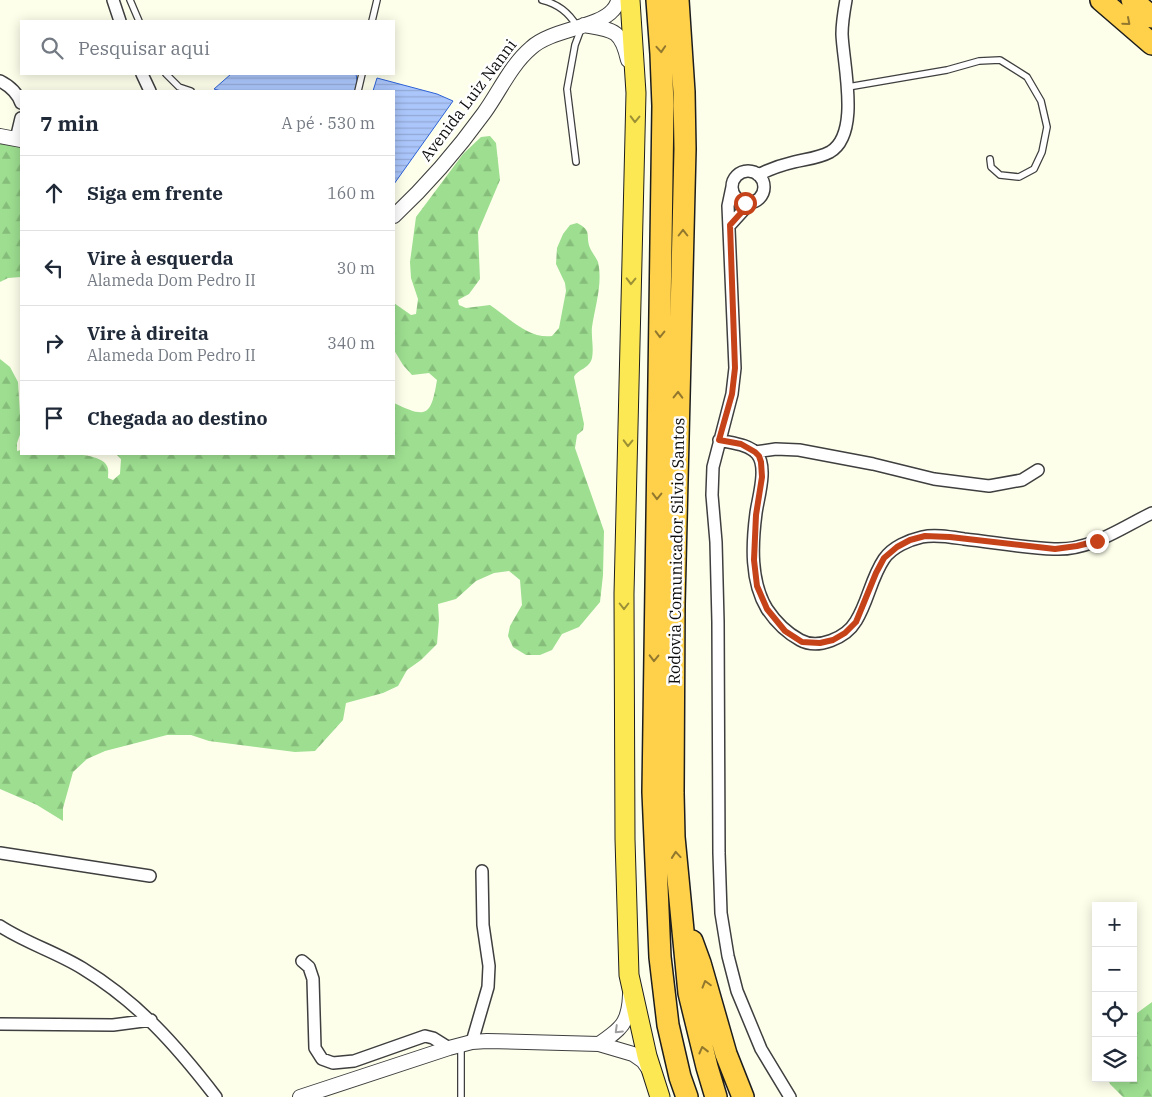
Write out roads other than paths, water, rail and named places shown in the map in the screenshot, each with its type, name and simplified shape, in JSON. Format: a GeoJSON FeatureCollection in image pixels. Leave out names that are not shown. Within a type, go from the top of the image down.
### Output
{"type":"FeatureCollection","features":[{"type":"Feature","properties":{"kind":"highway"},"geometry":{"type":"LineString","coordinates":[[630,0],[636,92],[624,594],[625,839],[629,974],[647,1056],[660,1097]]}},
{"type":"Feature","properties":{"kind":"highway","name":"Rodovia Comunicador Silvio Santos"},"geometry":{"type":"LineString","coordinates":[[657,0],[663,106],[653,792],[660,957],[668,1025],[680,1077],[687,1097]]}},
{"type":"Feature","properties":{"kind":"highway","name":"Rodovia Comunicador Silvio Santos"},"geometry":{"type":"LineString","coordinates":[[678,0],[684,82],[684,149],[674,614],[673,792],[678,883],[689,994],[716,1097]]}},
{"type":"Feature","properties":{"kind":"highway"},"geometry":{"type":"LineString","coordinates":[[1101,0],[1152,44]]}},
{"type":"Feature","properties":{"kind":"highway"},"geometry":{"type":"LineString","coordinates":[[1132,0],[1152,17]]}},
{"type":"Feature","properties":{"kind":"highway"},"geometry":{"type":"LineString","coordinates":[[678,883],[690,936],[700,963],[726,1054],[743,1097]]}},
{"type":"Feature","properties":{"kind":"street"},"geometry":{"type":"LineString","coordinates":[[113,0],[120,20]]}},
{"type":"Feature","properties":{"kind":"street","name":"Avenida Luiz Nanni"},"geometry":{"type":"LineString","coordinates":[[395,215],[413,199],[485,112],[515,63],[532,46],[551,36],[602,18],[613,10],[619,0]]}},
{"type":"Feature","properties":{"kind":"street"},"geometry":{"type":"LineString","coordinates":[[758,175],[773,168],[819,158],[833,150],[842,140],[846,126],[848,87],[842,33],[846,0]]}},
{"type":"Feature","properties":{"kind":"street"},"geometry":{"type":"LineString","coordinates":[[580,26],[614,32],[621,37],[636,92]]}},
{"type":"Feature","properties":{"kind":"street"},"geometry":{"type":"LineString","coordinates":[[142,75],[150,90]]}},
{"type":"Feature","properties":{"kind":"street"},"geometry":{"type":"LineString","coordinates":[[0,81],[9,86],[18,95],[20,100]]}},
{"type":"Feature","properties":{"kind":"street"},"geometry":{"type":"LineString","coordinates":[[0,136],[19,140]]}},
{"type":"Feature","properties":{"kind":"street"},"geometry":{"type":"LineString","coordinates":[[730,225],[762,193],[763,183],[758,175],[744,172],[736,178],[728,206],[735,368],[732,394],[713,467],[712,496],[716,542],[718,622],[718,853],[721,914],[728,956],[739,998],[761,1049],[790,1097]]}},
{"type":"Feature","properties":{"kind":"street"},"geometry":{"type":"LineString","coordinates":[[732,187],[740,201],[750,203]]}},
{"type":"Feature","properties":{"kind":"street"},"geometry":{"type":"LineString","coordinates":[[719,440],[741,444],[755,452],[761,462],[762,477],[756,515],[754,551],[757,586],[767,609],[785,631],[802,642],[820,643],[833,640],[845,633],[856,622],[884,558],[897,547],[910,540],[925,536],[950,537],[1055,549],[1097,541],[1152,513]]}},
{"type":"Feature","properties":{"kind":"street"},"geometry":{"type":"LineString","coordinates":[[755,452],[776,449],[799,450],[873,464],[934,479],[988,486],[1022,480],[1038,470]]}},
{"type":"Feature","properties":{"kind":"street"},"geometry":{"type":"LineString","coordinates":[[0,853],[150,876]]}},
{"type":"Feature","properties":{"kind":"street"},"geometry":{"type":"LineString","coordinates":[[461,1045],[488,987],[489,966],[483,925],[482,871]]}},
{"type":"Feature","properties":{"kind":"street"},"geometry":{"type":"LineString","coordinates":[[0,926],[6,933],[80,967],[111,987],[151,1020],[191,1065],[216,1097]]}},
{"type":"Feature","properties":{"kind":"street"},"geometry":{"type":"LineString","coordinates":[[302,961],[308,967],[314,979],[315,1048],[322,1059],[333,1063],[354,1061],[425,1036],[461,1045]]}},
{"type":"Feature","properties":{"kind":"street"},"geometry":{"type":"LineString","coordinates":[[599,1044],[618,1031],[624,1024],[629,1012],[629,974]]}},
{"type":"Feature","properties":{"kind":"street"},"geometry":{"type":"LineString","coordinates":[[0,1024],[113,1024],[151,1020]]}},
{"type":"Feature","properties":{"kind":"street"},"geometry":{"type":"LineString","coordinates":[[300,1097],[461,1045],[487,1041],[599,1044],[633,1054],[643,1061],[650,1071],[660,1097]]}},
{"type":"Feature","properties":{"kind":"lane"},"geometry":{"type":"LineString","coordinates":[[130,0],[139,20]]}},
{"type":"Feature","properties":{"kind":"lane"},"geometry":{"type":"LineString","coordinates":[[372,20],[377,0]]}},
{"type":"Feature","properties":{"kind":"lane"},"geometry":{"type":"LineString","coordinates":[[542,0],[554,3],[570,15],[580,26],[567,89],[576,162]]}},
{"type":"Feature","properties":{"kind":"lane"},"geometry":{"type":"LineString","coordinates":[[848,87],[947,70],[980,61],[1000,60],[1027,77],[1041,101],[1048,127],[1042,152],[1034,169],[1019,177],[1000,175],[991,167],[990,159]]}},
{"type":"Feature","properties":{"kind":"lane"},"geometry":{"type":"LineString","coordinates":[[167,75],[179,87],[188,90]]}},
{"type":"Feature","properties":{"kind":"lane"},"geometry":{"type":"LineString","coordinates":[[358,90],[362,75]]}},
{"type":"Feature","properties":{"kind":"lane"},"geometry":{"type":"LineString","coordinates":[[461,1045],[461,1097]]}},
{"type":"Feature","properties":{"kind":"water"},"geometry":{"type":"Polygon","coordinates":[[[230,75],[356,75],[358,87],[356,90],[214,89],[230,75]]]}},
{"type":"Feature","properties":{"kind":"water"},"geometry":{"type":"Polygon","coordinates":[[[377,78],[437,94],[453,101],[395,183],[395,90],[373,90],[377,78]]]}}]}
